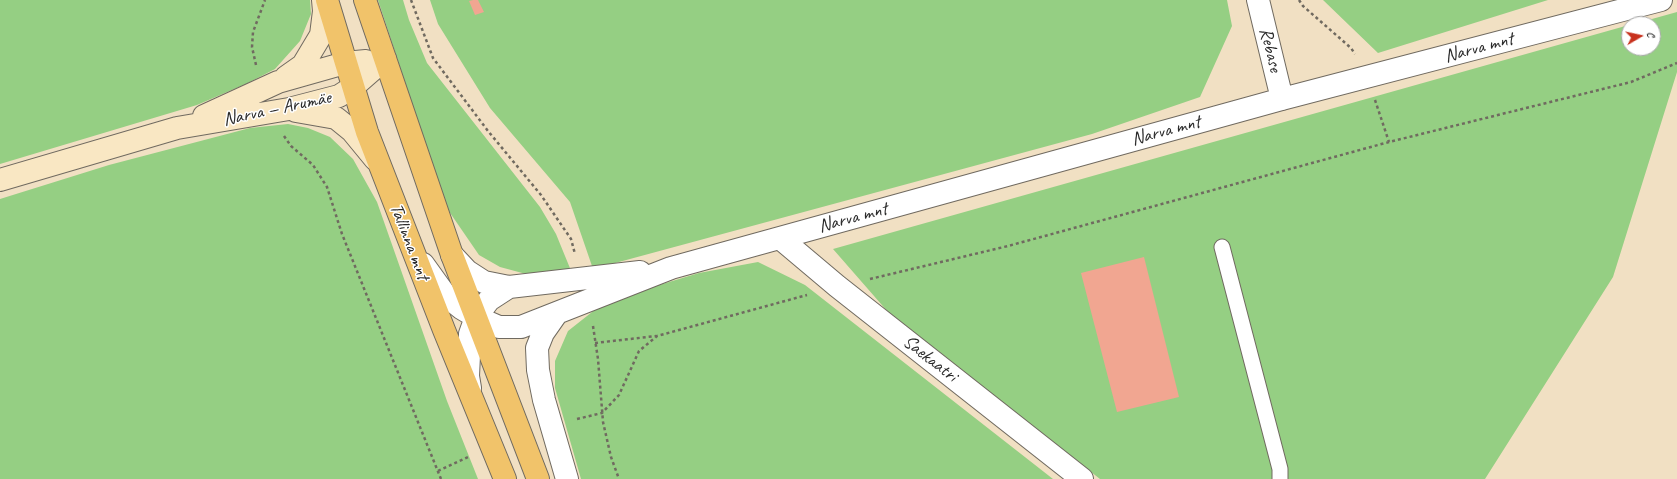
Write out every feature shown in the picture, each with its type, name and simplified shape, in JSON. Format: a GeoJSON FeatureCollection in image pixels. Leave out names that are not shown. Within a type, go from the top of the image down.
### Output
{"type":"FeatureCollection","features":[{"type":"Feature","properties":{"kind":"highway","name":"Tallinna mnt"},"geometry":{"type":"LineString","coordinates":[[327,0],[345,63],[379,166],[505,479]]}},
{"type":"Feature","properties":{"kind":"highway","name":"Tallinna mnt"},"geometry":{"type":"LineString","coordinates":[[365,0],[452,255],[538,479]]}},
{"type":"Feature","properties":{"kind":"street"},"geometry":{"type":"LineString","coordinates":[[272,85],[303,65],[321,35],[324,11],[322,0]]}},
{"type":"Feature","properties":{"kind":"street","name":"Rebase"},"geometry":{"type":"LineString","coordinates":[[1258,0],[1282,99]]}},
{"type":"Feature","properties":{"kind":"street","name":"Narva mnt"},"geometry":{"type":"LineString","coordinates":[[409,242],[427,271],[446,296],[461,308],[476,317],[499,327],[521,327],[671,268],[1282,99],[1661,0]]}},
{"type":"Feature","properties":{"kind":"street","name":"Narva — Arumäe"},"geometry":{"type":"LineString","coordinates":[[177,128],[272,85],[345,63],[385,59]]}},
{"type":"Feature","properties":{"kind":"street","name":"Narva — Arumäe"},"geometry":{"type":"LineString","coordinates":[[0,180],[177,128],[281,111],[339,96],[353,87],[385,59]]}},
{"type":"Feature","properties":{"kind":"street"},"geometry":{"type":"LineString","coordinates":[[281,111],[336,118],[352,131],[364,144],[379,166]]}},
{"type":"Feature","properties":{"kind":"street","name":"Saekaatri"},"geometry":{"type":"LineString","coordinates":[[780,238],[837,286],[1082,479]]}},
{"type":"Feature","properties":{"kind":"street"},"geometry":{"type":"LineString","coordinates":[[452,255],[467,271],[484,282],[509,288]]}},
{"type":"Feature","properties":{"kind":"street","name":"Narva mnt"},"geometry":{"type":"LineString","coordinates":[[472,400],[468,376],[470,334],[476,317],[489,300],[509,288],[671,268]]}},
{"type":"Feature","properties":{"kind":"street"},"geometry":{"type":"LineString","coordinates":[[557,313],[543,333],[537,348],[538,370],[544,400],[567,479]]}},
{"type":"Feature","properties":{"kind":"lane"},"geometry":{"type":"LineString","coordinates":[[1222,247],[1280,469],[1280,479]]}},
{"type":"Feature","properties":{"kind":"path"},"geometry":{"type":"LineString","coordinates":[[265,0],[253,32],[252,47],[272,85]]}},
{"type":"Feature","properties":{"kind":"path"},"geometry":{"type":"LineString","coordinates":[[411,0],[433,58],[488,131],[545,201],[571,239],[583,278]]}},
{"type":"Feature","properties":{"kind":"path"},"geometry":{"type":"LineString","coordinates":[[595,343],[657,336],[837,286],[1008,246],[1381,144],[1631,82],[1677,63]]}},
{"type":"Feature","properties":{"kind":"path"},"geometry":{"type":"LineString","coordinates":[[281,111],[279,130],[291,146],[313,165],[327,187],[342,234],[441,479]]}},
{"type":"Feature","properties":{"kind":"path"},"geometry":{"type":"LineString","coordinates":[[589,300],[603,422],[611,457],[619,479]]}},
{"type":"Feature","properties":{"kind":"path"},"geometry":{"type":"LineString","coordinates":[[602,413],[619,395],[639,351],[657,336]]}},
{"type":"Feature","properties":{"kind":"green space"},"geometry":{"type":"Polygon","coordinates":[[[0,0],[310,0],[311,14],[300,41],[275,69],[248,83],[197,105],[0,164],[0,0]]]}},
{"type":"Feature","properties":{"kind":"green space"},"geometry":{"type":"Polygon","coordinates":[[[378,0],[403,0],[409,20],[427,63],[540,207],[556,234],[574,278],[526,274],[500,267],[479,255],[446,207],[378,0]]]}},
{"type":"Feature","properties":{"kind":"green space"},"geometry":{"type":"Polygon","coordinates":[[[430,0],[1227,0],[1232,26],[1200,97],[1092,134],[593,269],[570,202],[490,108],[438,24],[430,0]]]}},
{"type":"Feature","properties":{"kind":"green space"},"geometry":{"type":"Polygon","coordinates":[[[1323,0],[1548,0],[1378,53],[1323,0]]]}},
{"type":"Feature","properties":{"kind":"green space"},"geometry":{"type":"Polygon","coordinates":[[[1677,12],[1677,72],[1613,277],[1485,479],[1100,479],[888,312],[833,249],[1621,27],[1621,56],[1661,56],[1661,16],[1677,12]]]}},
{"type":"Feature","properties":{"kind":"green space"},"geometry":{"type":"Polygon","coordinates":[[[288,124],[308,128],[330,137],[353,159],[377,202],[447,401],[478,479],[0,479],[0,199],[109,165],[250,128],[288,124]]]}},
{"type":"Feature","properties":{"kind":"green space"},"geometry":{"type":"Polygon","coordinates":[[[758,262],[805,285],[1053,479],[581,479],[555,388],[555,361],[568,331],[606,301],[699,273],[758,262]]]}},
{"type":"Feature","properties":{"kind":"building"},"geometry":{"type":"Polygon","coordinates":[[[478,0],[484,12],[475,15],[469,1],[478,0]]]}},
{"type":"Feature","properties":{"kind":"building"},"geometry":{"type":"Polygon","coordinates":[[[1144,257],[1179,397],[1117,412],[1081,273],[1144,257]]]}}]}
